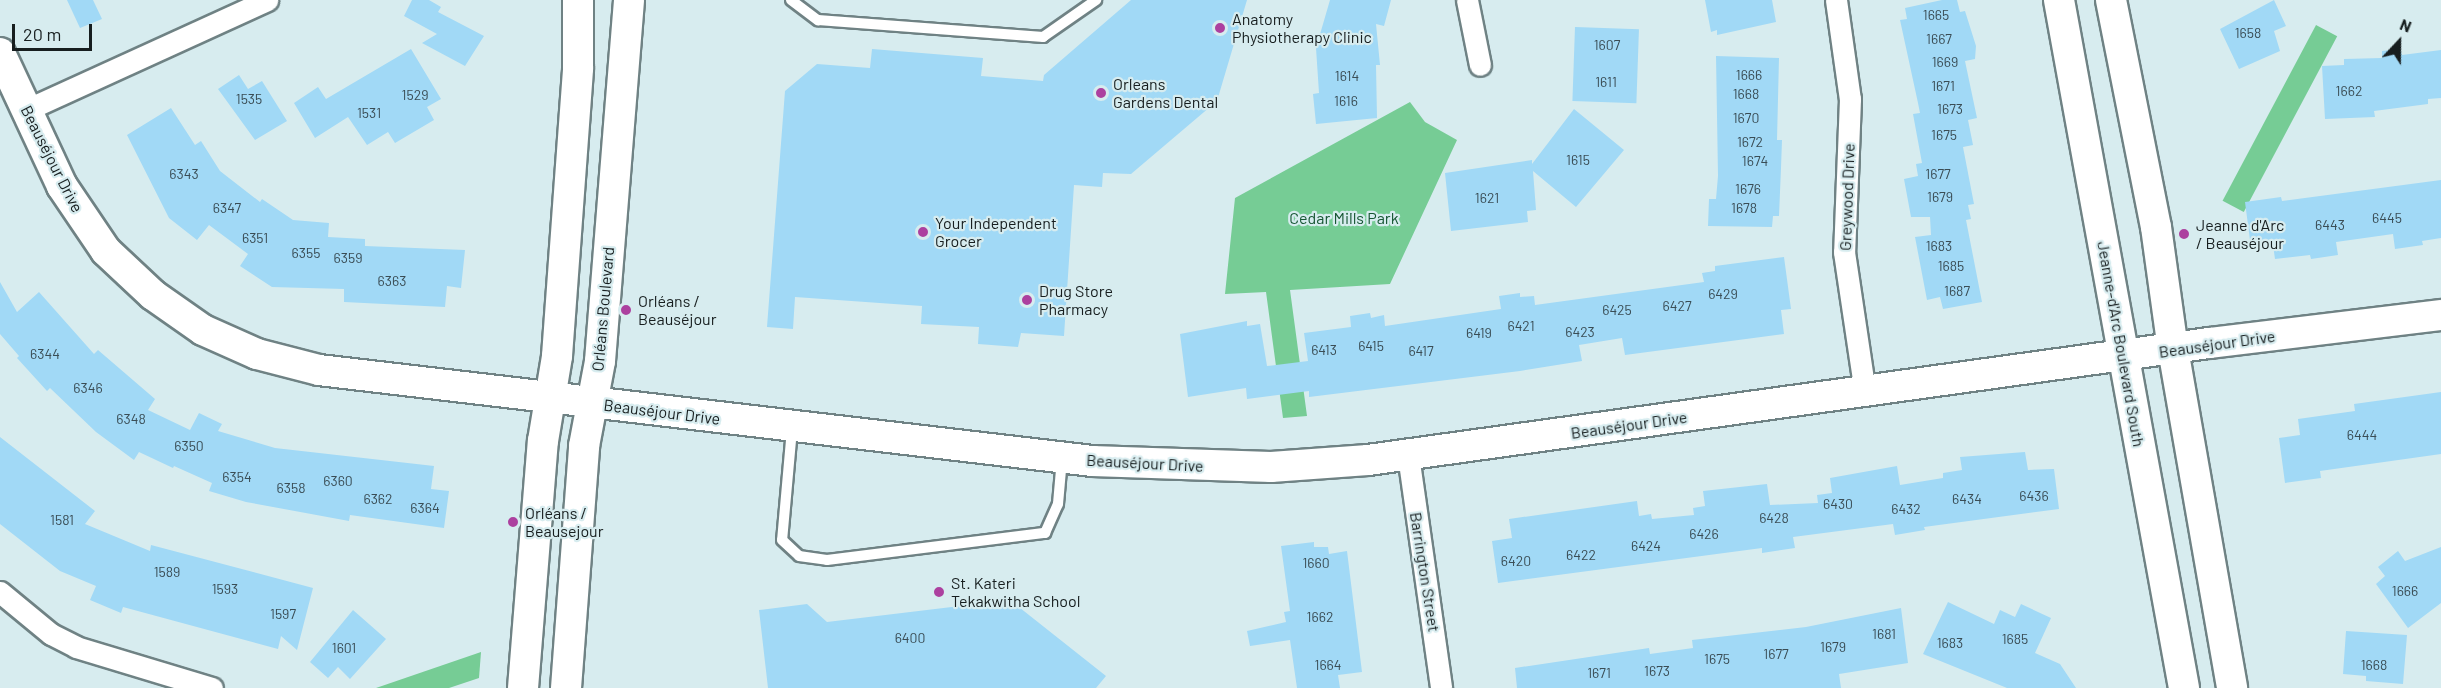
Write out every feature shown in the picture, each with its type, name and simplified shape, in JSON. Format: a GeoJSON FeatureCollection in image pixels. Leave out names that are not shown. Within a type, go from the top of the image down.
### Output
{"type":"FeatureCollection","features":[{"type":"Feature","properties":{"kind":"main road"},"geometry":{"type":"LineString","coordinates":[[523,688],[572,168],[579,0]]}},
{"type":"Feature","properties":{"kind":"main road","name":"Orléans Boulevard"},"geometry":{"type":"LineString","coordinates":[[566,688],[584,446],[600,361],[629,0]]}},
{"type":"Feature","properties":{"kind":"main road","name":"Jeanne-d'Arc Boulevard South"},"geometry":{"type":"LineString","coordinates":[[2059,0],[2184,688]]}},
{"type":"Feature","properties":{"kind":"main road"},"geometry":{"type":"LineString","coordinates":[[2111,0],[2156,227],[2173,349],[2232,688]]}},
{"type":"Feature","properties":{"kind":"main road","name":"Beauséjour Drive"},"geometry":{"type":"LineString","coordinates":[[0,53],[62,186],[106,251],[153,295],[204,330],[257,354],[319,370],[792,428],[1062,458],[1188,466],[1271,467],[1408,455],[2123,358],[2173,349],[2441,315]]}},
{"type":"Feature","properties":{"kind":"street"},"geometry":{"type":"LineString","coordinates":[[27,110],[267,0]]}},
{"type":"Feature","properties":{"kind":"street"},"geometry":{"type":"LineString","coordinates":[[1467,0],[1480,65]]}},
{"type":"Feature","properties":{"kind":"street","name":"Greywood Drive"},"geometry":{"type":"LineString","coordinates":[[1836,0],[1850,99],[1844,252],[1865,393]]}},
{"type":"Feature","properties":{"kind":"street","name":"Barrington Street"},"geometry":{"type":"LineString","coordinates":[[1408,455],[1441,688]]}},
{"type":"Feature","properties":{"kind":"street"},"geometry":{"type":"LineString","coordinates":[[1,599],[51,634],[76,647],[212,688]]}},
{"type":"Feature","properties":{"kind":"lane"},"geometry":{"type":"LineString","coordinates":[[791,0],[818,20],[1043,37],[1096,0]]}},
{"type":"Feature","properties":{"kind":"lane"},"geometry":{"type":"LineString","coordinates":[[792,428],[782,540],[799,556],[827,560],[1045,533],[1058,504],[1062,458]]}},
{"type":"Feature","properties":{"kind":"green space"},"geometry":{"type":"Polygon","coordinates":[[[2316,25],[2337,36],[2244,212],[2223,201],[2316,25]]]}},
{"type":"Feature","properties":{"kind":"green space","name":"Cedar Mills Park"},"geometry":{"type":"Polygon","coordinates":[[[1410,102],[1425,122],[1457,140],[1390,284],[1290,290],[1307,416],[1283,418],[1266,292],[1225,294],[1235,198],[1410,102]]]}},
{"type":"Feature","properties":{"kind":"green space"},"geometry":{"type":"Polygon","coordinates":[[[481,652],[479,678],[449,688],[376,688],[481,652]]]}},
{"type":"Feature","properties":{"kind":"building"},"geometry":{"type":"Polygon","coordinates":[[[67,0],[93,0],[102,19],[80,28],[67,0]]]}},
{"type":"Feature","properties":{"kind":"building"},"geometry":{"type":"Polygon","coordinates":[[[412,0],[429,0],[441,7],[438,12],[484,36],[465,66],[422,43],[437,34],[404,16],[412,0]]]}},
{"type":"Feature","properties":{"kind":"building","name":"Your Independent Grocer"},"geometry":{"type":"Polygon","coordinates":[[[1131,0],[1247,0],[1217,101],[1131,174],[1103,173],[1102,187],[1074,185],[1064,336],[1021,333],[1018,347],[978,344],[979,327],[921,324],[922,306],[795,297],[793,329],[767,327],[785,91],[817,64],[870,68],[872,49],[983,58],[981,76],[1043,81],[1044,75],[1131,0]]]}},
{"type":"Feature","properties":{"kind":"building"},"geometry":{"type":"Polygon","coordinates":[[[1330,0],[1391,0],[1384,26],[1376,24],[1380,65],[1376,65],[1377,118],[1316,124],[1313,94],[1319,93],[1316,48],[1330,0]]]}},
{"type":"Feature","properties":{"kind":"building"},"geometry":{"type":"Polygon","coordinates":[[[1705,0],[1772,0],[1776,22],[1717,35],[1717,30],[1711,32],[1705,0]]]}},
{"type":"Feature","properties":{"kind":"building"},"geometry":{"type":"Polygon","coordinates":[[[1942,0],[1957,0],[1960,12],[1965,11],[1976,46],[1975,59],[1965,61],[1977,118],[1968,120],[1973,145],[1963,147],[1974,204],[1968,205],[1971,219],[1966,220],[1982,302],[1943,309],[1940,297],[1927,300],[1915,237],[1931,235],[1930,217],[1911,217],[1904,179],[1918,176],[1916,164],[1922,163],[1913,114],[1920,113],[1900,20],[1907,19],[1905,8],[1942,0]]]}},
{"type":"Feature","properties":{"kind":"building"},"geometry":{"type":"Polygon","coordinates":[[[2274,0],[2286,26],[2274,31],[2280,51],[2239,69],[2220,29],[2274,0]]]}},
{"type":"Feature","properties":{"kind":"building"},"geometry":{"type":"Polygon","coordinates":[[[1575,27],[1639,29],[1636,103],[1572,101],[1575,27]]]}},
{"type":"Feature","properties":{"kind":"building"},"geometry":{"type":"Polygon","coordinates":[[[411,49],[441,99],[427,107],[434,120],[395,143],[388,132],[367,145],[348,117],[315,138],[294,103],[318,87],[326,99],[411,49]]]}},
{"type":"Feature","properties":{"kind":"building"},"geometry":{"type":"Polygon","coordinates":[[[2400,49],[2402,55],[2441,50],[2441,98],[2428,99],[2428,104],[2374,111],[2375,117],[2325,119],[2322,66],[2344,65],[2344,59],[2382,58],[2382,51],[2400,49]]]}},
{"type":"Feature","properties":{"kind":"building"},"geometry":{"type":"Polygon","coordinates":[[[1716,56],[1779,58],[1777,140],[1782,140],[1781,168],[1779,216],[1773,216],[1772,227],[1708,226],[1709,199],[1716,199],[1718,176],[1716,56]]]}},
{"type":"Feature","properties":{"kind":"building"},"geometry":{"type":"Polygon","coordinates":[[[239,75],[248,89],[262,81],[287,121],[255,140],[218,89],[239,75]]]}},
{"type":"Feature","properties":{"kind":"building"},"geometry":{"type":"Polygon","coordinates":[[[171,108],[195,145],[201,141],[220,171],[260,202],[262,199],[293,220],[329,223],[328,237],[365,239],[365,246],[465,250],[461,288],[447,286],[445,307],[344,302],[344,289],[272,287],[240,266],[248,254],[209,225],[197,240],[169,218],[127,135],[171,108]]]}},
{"type":"Feature","properties":{"kind":"building"},"geometry":{"type":"Polygon","coordinates":[[[1574,109],[1624,150],[1576,207],[1533,171],[1536,210],[1527,211],[1528,222],[1451,231],[1445,173],[1532,160],[1532,164],[1574,109]]]}},
{"type":"Feature","properties":{"kind":"building"},"geometry":{"type":"Polygon","coordinates":[[[2441,180],[2441,238],[2422,241],[2423,245],[2395,249],[2393,234],[2336,242],[2338,255],[2311,259],[2310,255],[2275,259],[2273,245],[2251,248],[2245,202],[2281,197],[2282,201],[2441,180]]]}},
{"type":"Feature","properties":{"kind":"building"},"geometry":{"type":"Polygon","coordinates":[[[1784,257],[1791,309],[1781,310],[1784,334],[1625,355],[1622,338],[1579,345],[1582,361],[1520,371],[1309,397],[1309,391],[1247,399],[1246,388],[1188,397],[1180,334],[1247,321],[1247,326],[1260,324],[1267,366],[1308,361],[1304,333],[1351,327],[1350,316],[1370,313],[1371,318],[1384,315],[1385,326],[1501,309],[1499,296],[1520,293],[1520,297],[1534,296],[1535,305],[1704,282],[1702,273],[1715,271],[1715,266],[1784,257]]]}},
{"type":"Feature","properties":{"kind":"building"},"geometry":{"type":"Polygon","coordinates":[[[0,282],[17,312],[39,292],[94,354],[98,350],[155,399],[148,410],[190,430],[199,413],[222,424],[218,431],[275,448],[434,466],[431,489],[449,491],[444,528],[350,515],[349,521],[246,502],[209,491],[212,483],[139,452],[134,460],[96,432],[50,388],[47,391],[17,358],[19,356],[0,334],[0,282]]]}},
{"type":"Feature","properties":{"kind":"building"},"geometry":{"type":"Polygon","coordinates":[[[2441,392],[2441,454],[2320,471],[2321,478],[2285,483],[2279,438],[2300,435],[2298,419],[2355,411],[2354,404],[2441,392]]]}},
{"type":"Feature","properties":{"kind":"building"},"geometry":{"type":"Polygon","coordinates":[[[0,437],[95,511],[85,524],[150,551],[151,545],[313,588],[297,650],[281,636],[278,649],[123,607],[121,613],[90,600],[96,586],[60,571],[0,524],[0,437]]]}},
{"type":"Feature","properties":{"kind":"building"},"geometry":{"type":"Polygon","coordinates":[[[2025,452],[2028,470],[2054,469],[2059,509],[1924,527],[1925,530],[1895,535],[1893,524],[1793,537],[1795,548],[1762,553],[1762,548],[1498,583],[1492,541],[1512,538],[1509,519],[1637,501],[1639,516],[1651,514],[1652,519],[1694,515],[1693,508],[1705,506],[1703,491],[1767,484],[1770,505],[1818,503],[1817,495],[1832,493],[1830,478],[1897,466],[1900,485],[1943,478],[1943,473],[1962,470],[1960,457],[2025,452]]]}},
{"type":"Feature","properties":{"kind":"building"},"geometry":{"type":"Polygon","coordinates":[[[1314,542],[1314,547],[1328,547],[1329,554],[1347,551],[1362,672],[1338,675],[1340,688],[1297,688],[1290,640],[1250,646],[1247,631],[1286,622],[1284,612],[1290,611],[1281,546],[1314,542]]]}},
{"type":"Feature","properties":{"kind":"building"},"geometry":{"type":"Polygon","coordinates":[[[2441,547],[2441,603],[2408,628],[2376,584],[2385,576],[2378,567],[2398,551],[2405,561],[2441,547]]]}},
{"type":"Feature","properties":{"kind":"building"},"geometry":{"type":"Polygon","coordinates":[[[1010,600],[1106,676],[1096,688],[768,688],[759,610],[807,604],[827,622],[1010,600]]]}},
{"type":"Feature","properties":{"kind":"building"},"geometry":{"type":"Polygon","coordinates":[[[1948,602],[1994,624],[2000,610],[2015,617],[2021,604],[2051,618],[2035,653],[2060,664],[2076,688],[2007,688],[1923,654],[1948,602]]]}},
{"type":"Feature","properties":{"kind":"building"},"geometry":{"type":"Polygon","coordinates":[[[1901,608],[1908,663],[1839,674],[1841,688],[1517,688],[1515,668],[1649,648],[1650,654],[1693,648],[1692,640],[1806,627],[1901,608]]]}},
{"type":"Feature","properties":{"kind":"building"},"geometry":{"type":"Polygon","coordinates":[[[353,610],[386,639],[350,679],[338,667],[328,678],[310,662],[353,610]]]}},
{"type":"Feature","properties":{"kind":"building"},"geometry":{"type":"Polygon","coordinates":[[[2346,631],[2407,635],[2403,684],[2366,681],[2366,676],[2343,674],[2346,631]]]}},
{"type":"Feature","properties":{"kind":"place","name":"Anatomy Physiotherapy Clinic"},"geometry":{"type":"Point","coordinates":[1220,28]}},
{"type":"Feature","properties":{"kind":"place","name":"Orleans Gardens Dental"},"geometry":{"type":"Point","coordinates":[1101,93]}},
{"type":"Feature","properties":{"kind":"place","name":"Your Independent Grocer"},"geometry":{"type":"Point","coordinates":[923,232]}},
{"type":"Feature","properties":{"kind":"place","name":"Jeanne d'Arc / Beauséjour"},"geometry":{"type":"Point","coordinates":[2184,234]}},
{"type":"Feature","properties":{"kind":"place","name":"Drug Store Pharmacy"},"geometry":{"type":"Point","coordinates":[1027,300]}},
{"type":"Feature","properties":{"kind":"place","name":"Orléans / Beauséjour"},"geometry":{"type":"Point","coordinates":[626,310]}},
{"type":"Feature","properties":{"kind":"place","name":"Orléans / Beausejour"},"geometry":{"type":"Point","coordinates":[513,522]}},
{"type":"Feature","properties":{"kind":"place","name":"St. Kateri Tekakwitha School"},"geometry":{"type":"Point","coordinates":[939,592]}}]}
